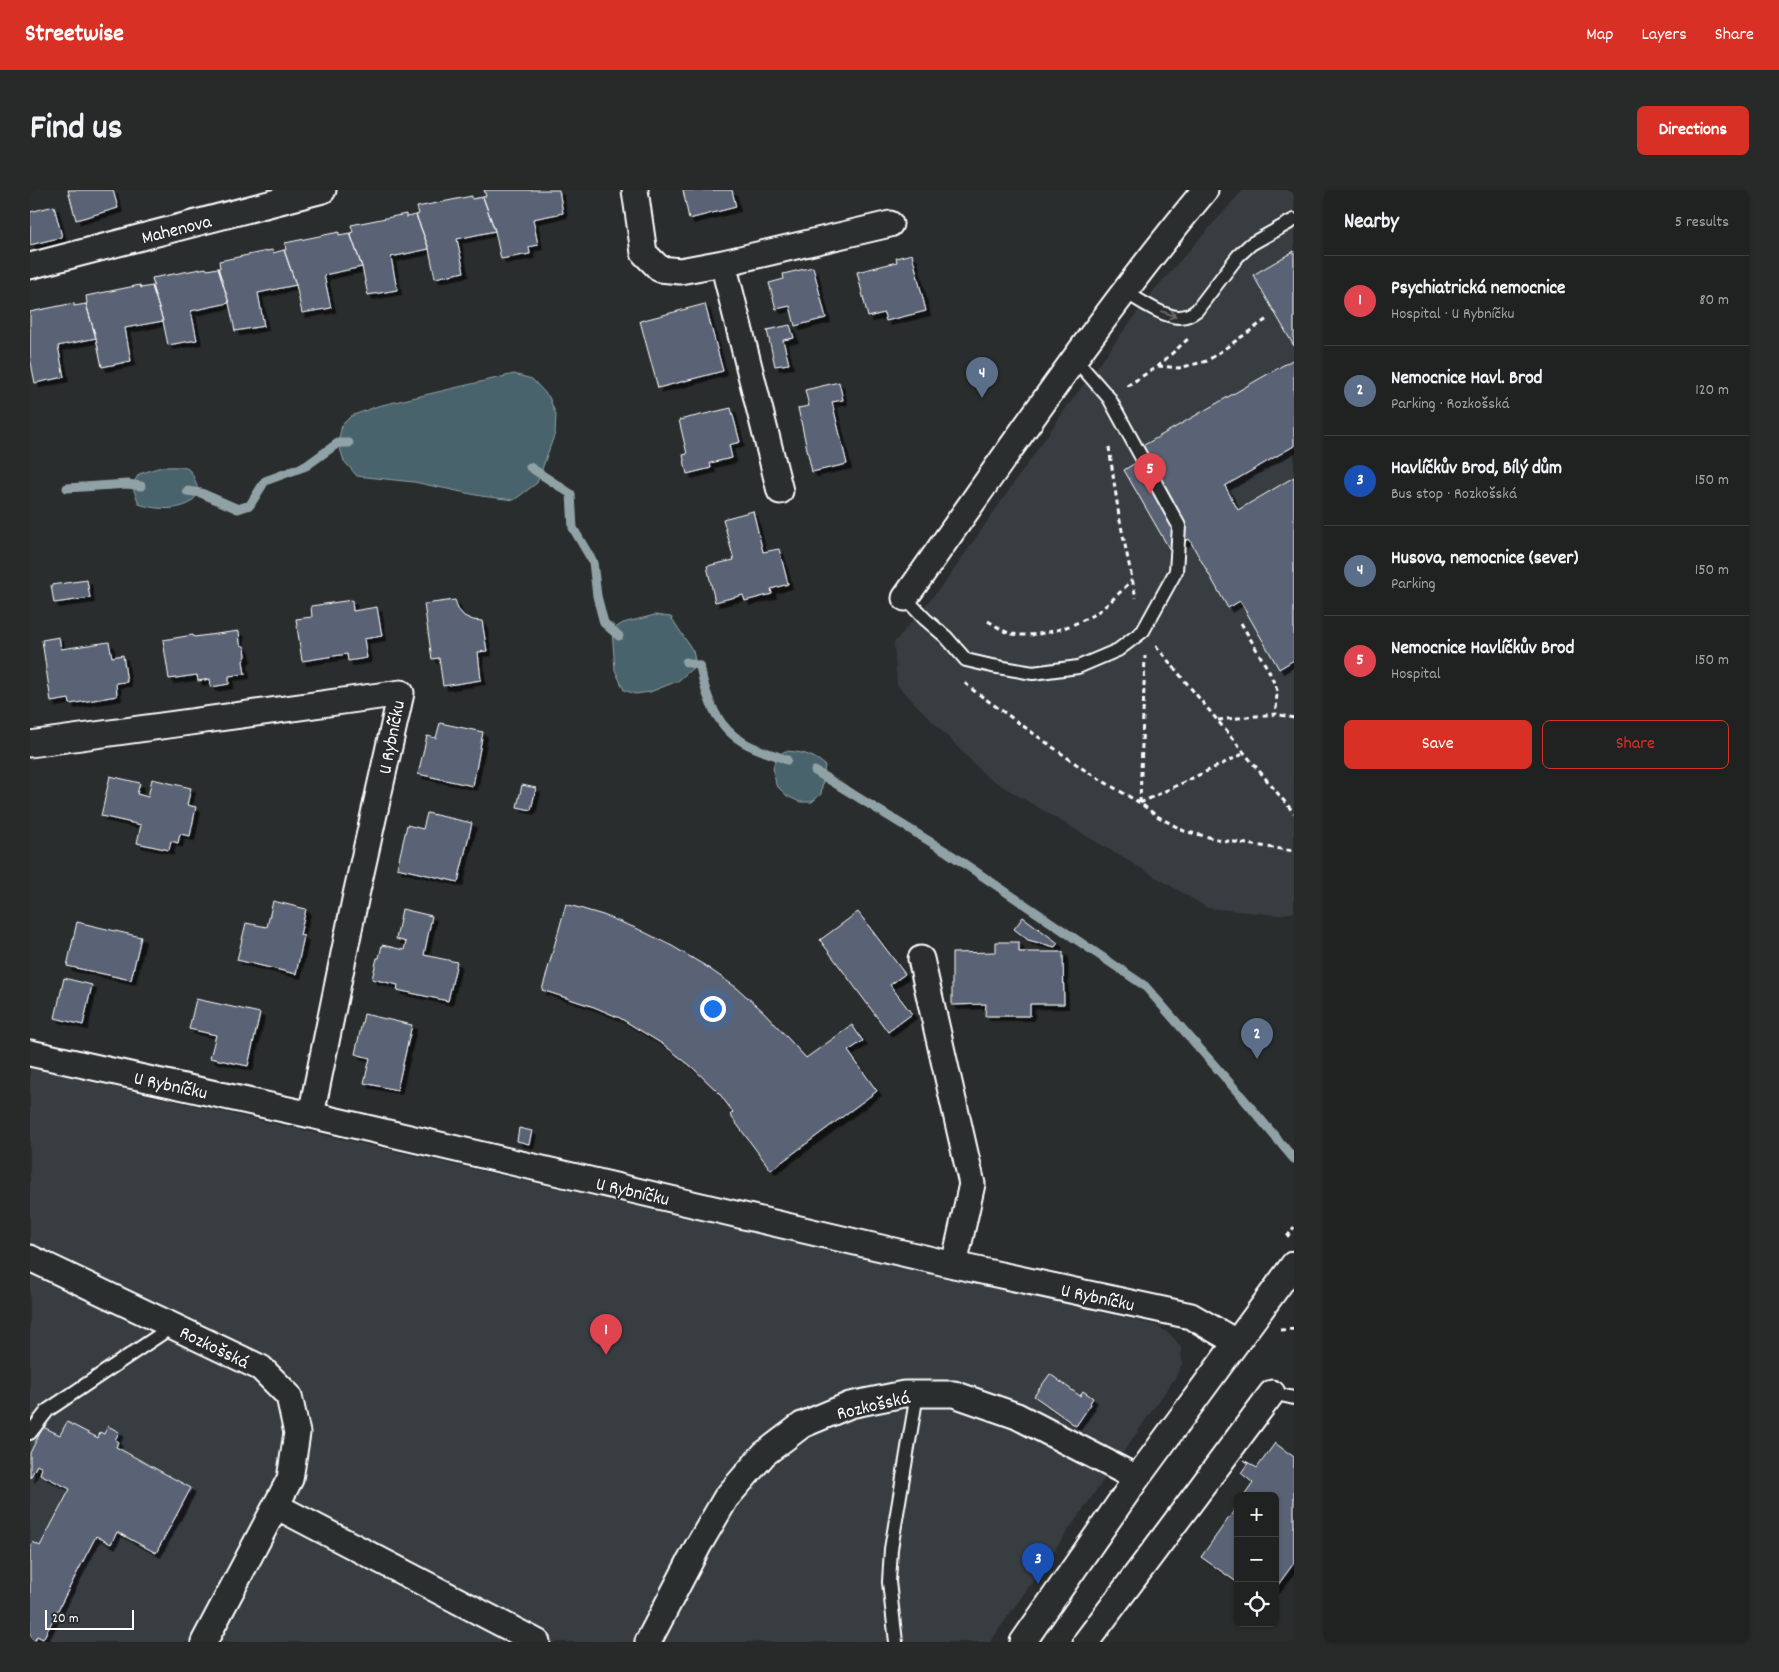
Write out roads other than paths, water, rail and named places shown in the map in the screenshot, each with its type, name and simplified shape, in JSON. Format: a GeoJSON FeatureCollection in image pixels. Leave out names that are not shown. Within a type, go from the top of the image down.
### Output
{"type":"FeatureCollection","features":[{"type":"Feature","properties":{"kind":"street","name":"Mahenova"},"geometry":{"type":"LineString","coordinates":[[30,266],[323,190]]}},
{"type":"Feature","properties":{"kind":"street"},"geometry":{"type":"LineString","coordinates":[[635,190],[644,253],[660,269],[680,271],[723,263],[890,224]]}},
{"type":"Feature","properties":{"kind":"street"},"geometry":{"type":"LineString","coordinates":[[905,598],[1074,359],[1205,190]]}},
{"type":"Feature","properties":{"kind":"street"},"geometry":{"type":"LineString","coordinates":[[723,263],[780,491]]}},
{"type":"Feature","properties":{"kind":"street","name":"U Rybníčku"},"geometry":{"type":"LineString","coordinates":[[30,744],[401,693],[356,895],[311,1115]]}},
{"type":"Feature","properties":{"kind":"street"},"geometry":{"type":"LineString","coordinates":[[921,959],[972,1184],[954,1265]]}},
{"type":"Feature","properties":{"kind":"street","name":"U Rybníčku"},"geometry":{"type":"LineString","coordinates":[[30,1053],[311,1115],[954,1265],[1191,1316],[1236,1342]]}},
{"type":"Feature","properties":{"kind":"street","name":"Rozkošská"},"geometry":{"type":"LineString","coordinates":[[30,1258],[261,1368],[289,1396],[297,1433],[290,1479],[204,1642]]}},
{"type":"Feature","properties":{"kind":"street"},"geometry":{"type":"LineString","coordinates":[[1024,1642],[1137,1478],[1294,1264]]}},
{"type":"Feature","properties":{"kind":"street","name":"Rozkošská"},"geometry":{"type":"LineString","coordinates":[[648,1642],[698,1546],[726,1498],[764,1454],[802,1425],[850,1405],[904,1394],[954,1394],[1017,1416],[1137,1478]]}},
{"type":"Feature","properties":{"kind":"street"},"geometry":{"type":"LineString","coordinates":[[1086,1642],[1283,1395]]}},
{"type":"Feature","properties":{"kind":"street"},"geometry":{"type":"LineString","coordinates":[[276,1506],[537,1642]]}},
{"type":"Feature","properties":{"kind":"lane"},"geometry":{"type":"LineString","coordinates":[[1125,292],[1153,308],[1174,317],[1181,318],[1190,315],[1197,310],[1238,256],[1251,244],[1294,220]]}},
{"type":"Feature","properties":{"kind":"lane"},"geometry":{"type":"LineString","coordinates":[[905,598],[946,637],[966,660],[1034,673],[1078,667],[1118,650],[1143,630],[1176,571],[1179,526],[1109,398],[1074,359]]}},
{"type":"Feature","properties":{"kind":"lane"},"geometry":{"type":"LineString","coordinates":[[30,1433],[48,1410],[173,1326]]}},
{"type":"Feature","properties":{"kind":"lane"},"geometry":{"type":"LineString","coordinates":[[896,1642],[889,1582],[891,1549],[917,1394]]}},
{"type":"Feature","properties":{"kind":"water"},"geometry":{"type":"Polygon","coordinates":[[[514,374],[532,379],[549,397],[556,415],[555,433],[537,483],[514,500],[481,496],[414,482],[357,476],[344,461],[338,442],[342,425],[351,416],[378,406],[514,374]]]}},
{"type":"Feature","properties":{"kind":"water"},"geometry":{"type":"Polygon","coordinates":[[[161,467],[183,467],[188,469],[193,476],[199,493],[189,503],[176,508],[157,508],[139,504],[132,485],[139,474],[161,467]]]}},
{"type":"Feature","properties":{"kind":"water"},"geometry":{"type":"Polygon","coordinates":[[[655,615],[671,617],[693,651],[696,665],[678,681],[650,692],[635,694],[624,690],[615,670],[612,630],[623,623],[655,615]]]}},
{"type":"Feature","properties":{"kind":"water"},"geometry":{"type":"Polygon","coordinates":[[[785,751],[806,754],[816,758],[825,765],[821,794],[812,802],[800,802],[787,796],[776,785],[773,767],[777,756],[785,751]]]}},
{"type":"Feature","properties":{"kind":"waterway"},"geometry":{"type":"LineString","coordinates":[[187,491],[201,493],[238,509],[250,505],[265,481],[306,466],[338,443],[349,443]]}},
{"type":"Feature","properties":{"kind":"waterway"},"geometry":{"type":"LineString","coordinates":[[530,467],[571,494],[573,528],[593,562],[597,596],[604,623],[619,636]]}},
{"type":"Feature","properties":{"kind":"waterway"},"geometry":{"type":"LineString","coordinates":[[67,488],[128,484],[141,486]]}},
{"type":"Feature","properties":{"kind":"waterway"},"geometry":{"type":"LineString","coordinates":[[686,662],[700,666],[705,688],[713,709],[734,736],[759,750],[787,760]]}},
{"type":"Feature","properties":{"kind":"waterway"},"geometry":{"type":"LineString","coordinates":[[815,771],[947,852],[1145,986],[1294,1159]]}},
{"type":"Feature","properties":{"kind":"place","name":"Husova, nemocnice (sever)"},"geometry":{"type":"Point","coordinates":[982,398]}},
{"type":"Feature","properties":{"kind":"place","name":"Nemocnice Havlíčkův Brod"},"geometry":{"type":"Point","coordinates":[1150,494]}},
{"type":"Feature","properties":{"kind":"place","name":"Nemocnice Havl. Brod"},"geometry":{"type":"Point","coordinates":[1257,1059]}},
{"type":"Feature","properties":{"kind":"place","name":"Psychiatrická nemocnice"},"geometry":{"type":"Point","coordinates":[606,1355]}},
{"type":"Feature","properties":{"kind":"place","name":"Havlíčkův Brod, Bílý dům"},"geometry":{"type":"Point","coordinates":[1038,1584]}}]}
